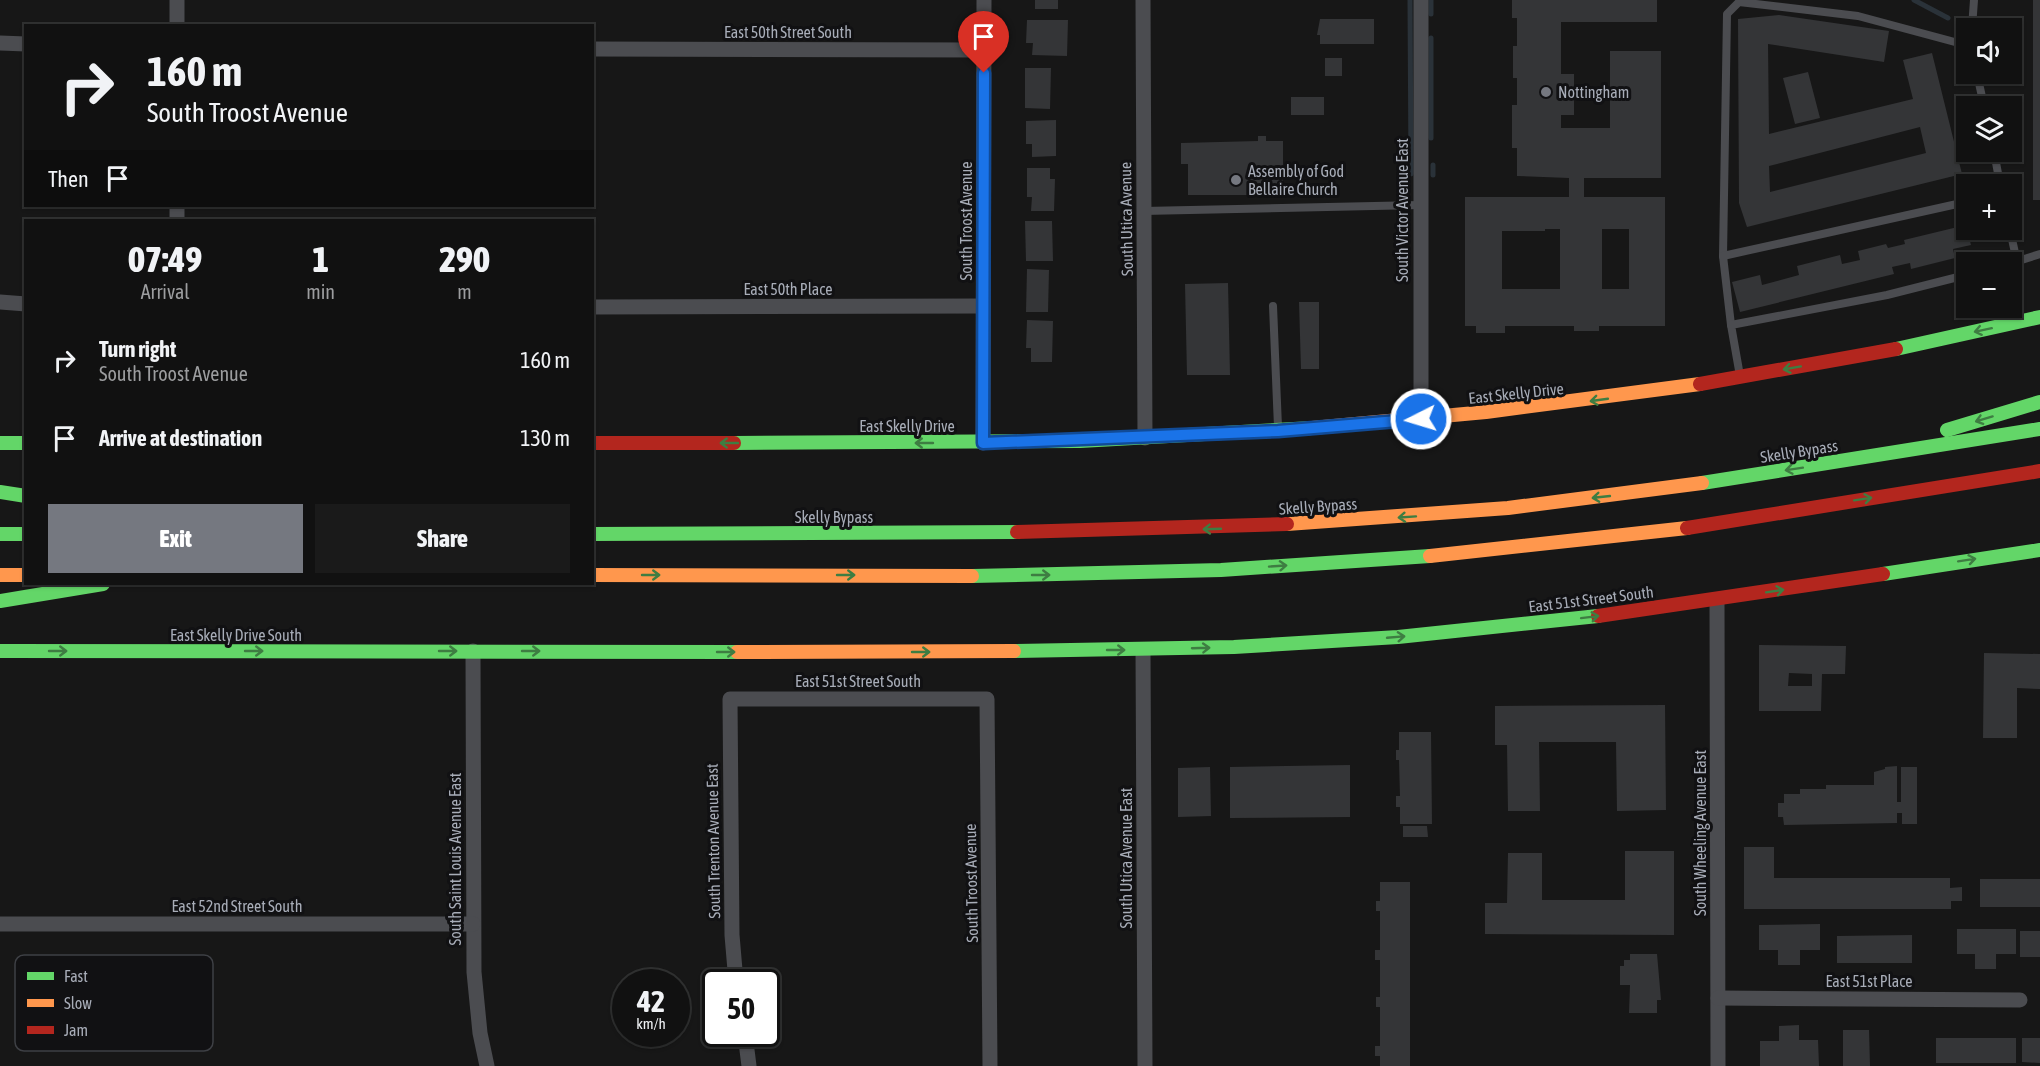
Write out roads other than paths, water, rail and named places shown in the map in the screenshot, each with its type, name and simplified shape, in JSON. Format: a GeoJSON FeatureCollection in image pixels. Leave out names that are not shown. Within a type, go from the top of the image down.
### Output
{"type":"FeatureCollection","features":[{"type":"Feature","properties":{"kind":"main road","name":"East Skelly Drive"},"geometry":{"type":"LineString","coordinates":[[594,443],[983,443],[1278,431],[1421,419],[1594,401],[1740,378],[1917,345],[2040,317]]}},
{"type":"Feature","properties":{"kind":"main road"},"geometry":{"type":"LineString","coordinates":[[1851,459],[2040,402]]}},
{"type":"Feature","properties":{"kind":"main road","name":"Skelly Bypass"},"geometry":{"type":"LineString","coordinates":[[594,534],[1064,533],[1233,528],[1431,515],[1565,501],[2040,429]]}},
{"type":"Feature","properties":{"kind":"main road"},"geometry":{"type":"LineString","coordinates":[[0,443],[24,443]]}},
{"type":"Feature","properties":{"kind":"main road"},"geometry":{"type":"LineString","coordinates":[[594,575],[1075,574],[1223,570],[1426,556],[1558,544],[2040,472]]}},
{"type":"Feature","properties":{"kind":"main road"},"geometry":{"type":"LineString","coordinates":[[0,492],[24,496]]}},
{"type":"Feature","properties":{"kind":"main road"},"geometry":{"type":"LineString","coordinates":[[0,534],[24,534]]}},
{"type":"Feature","properties":{"kind":"main road","name":"East 51st Street South"},"geometry":{"type":"LineString","coordinates":[[1143,650],[1388,637],[1516,626],[1717,601],[2040,550]]}},
{"type":"Feature","properties":{"kind":"main road"},"geometry":{"type":"LineString","coordinates":[[0,575],[24,575]]}},
{"type":"Feature","properties":{"kind":"main road"},"geometry":{"type":"LineString","coordinates":[[0,601],[97,585]]}},
{"type":"Feature","properties":{"kind":"main road"},"geometry":{"type":"LineString","coordinates":[[472,651],[1143,650]]}},
{"type":"Feature","properties":{"kind":"main road","name":"East Skelly Drive South"},"geometry":{"type":"LineString","coordinates":[[0,651],[472,651]]}},
{"type":"Feature","properties":{"kind":"street"},"geometry":{"type":"LineString","coordinates":[[177,0],[177,24]]}},
{"type":"Feature","properties":{"kind":"street","name":"South Troost Avenue"},"geometry":{"type":"LineString","coordinates":[[983,443],[984,0]]}},
{"type":"Feature","properties":{"kind":"street","name":"South Utica Avenue"},"geometry":{"type":"LineString","coordinates":[[1143,0],[1145,438]]}},
{"type":"Feature","properties":{"kind":"street","name":"South Victor Avenue East"},"geometry":{"type":"LineString","coordinates":[[1421,0],[1421,419]]}},
{"type":"Feature","properties":{"kind":"street"},"geometry":{"type":"LineString","coordinates":[[0,44],[24,44]]}},
{"type":"Feature","properties":{"kind":"street","name":"East 50th Street South"},"geometry":{"type":"LineString","coordinates":[[594,49],[984,50]]}},
{"type":"Feature","properties":{"kind":"street"},"geometry":{"type":"LineString","coordinates":[[0,302],[24,304]]}},
{"type":"Feature","properties":{"kind":"street","name":"East 50th Place"},"geometry":{"type":"LineString","coordinates":[[594,307],[983,306]]}},
{"type":"Feature","properties":{"kind":"street","name":"South Wheeling Avenue East"},"geometry":{"type":"LineString","coordinates":[[1717,601],[1718,1066]]}},
{"type":"Feature","properties":{"kind":"street","name":"South Utica Avenue East"},"geometry":{"type":"LineString","coordinates":[[1143,650],[1145,1066]]}},
{"type":"Feature","properties":{"kind":"street","name":"South Saint Louis Avenue East"},"geometry":{"type":"LineString","coordinates":[[472,651],[475,982],[487,1066]]}},
{"type":"Feature","properties":{"kind":"street","name":"East 51st Street South"},"geometry":{"type":"LineString","coordinates":[[730,699],[987,699]]}},
{"type":"Feature","properties":{"kind":"street","name":"South Trenton Avenue East"},"geometry":{"type":"LineString","coordinates":[[730,699],[732,935],[735,969]]}},
{"type":"Feature","properties":{"kind":"street","name":"South Troost Avenue"},"geometry":{"type":"LineString","coordinates":[[987,699],[990,1066]]}},
{"type":"Feature","properties":{"kind":"street","name":"East 52nd Street South"},"geometry":{"type":"LineString","coordinates":[[0,924],[473,924]]}},
{"type":"Feature","properties":{"kind":"street","name":"East 51st Place"},"geometry":{"type":"LineString","coordinates":[[1718,998],[2020,1000]]}},
{"type":"Feature","properties":{"kind":"street"},"geometry":{"type":"LineString","coordinates":[[747,1047],[749,1066]]}},
{"type":"Feature","properties":{"kind":"lane"},"geometry":{"type":"LineString","coordinates":[[1973,18],[1974,0]]}},
{"type":"Feature","properties":{"kind":"lane"},"geometry":{"type":"LineString","coordinates":[[1740,378],[1723,256],[1727,14],[1739,2],[1858,16],[1904,26],[1956,43]]}},
{"type":"Feature","properties":{"kind":"lane"},"geometry":{"type":"LineString","coordinates":[[1723,256],[1956,204]]}},
{"type":"Feature","properties":{"kind":"lane"},"geometry":{"type":"LineString","coordinates":[[1143,211],[1420,206]]}},
{"type":"Feature","properties":{"kind":"lane"},"geometry":{"type":"LineString","coordinates":[[2022,260],[2040,254]]}},
{"type":"Feature","properties":{"kind":"lane"},"geometry":{"type":"LineString","coordinates":[[1731,325],[1887,296],[1956,278]]}},
{"type":"Feature","properties":{"kind":"lane"},"geometry":{"type":"LineString","coordinates":[[1273,306],[1278,431]]}},
{"type":"Feature","properties":{"kind":"waterway"},"geometry":{"type":"LineString","coordinates":[[1410,0],[1411,174]]}},
{"type":"Feature","properties":{"kind":"waterway"},"geometry":{"type":"LineString","coordinates":[[1431,0],[1431,14]]}},
{"type":"Feature","properties":{"kind":"waterway"},"geometry":{"type":"LineString","coordinates":[[1914,0],[1948,18]]}},
{"type":"Feature","properties":{"kind":"waterway"},"geometry":{"type":"LineString","coordinates":[[1431,38],[1431,138]]}},
{"type":"Feature","properties":{"kind":"waterway"},"geometry":{"type":"LineString","coordinates":[[1433,165],[1433,175]]}},
{"type":"Feature","properties":{"kind":"place","name":"Nottingham"},"geometry":{"type":"Point","coordinates":[1546,92]}},
{"type":"Feature","properties":{"kind":"place","name":"Assembly of God Bellaire Church"},"geometry":{"type":"Point","coordinates":[1236,180]}}]}
